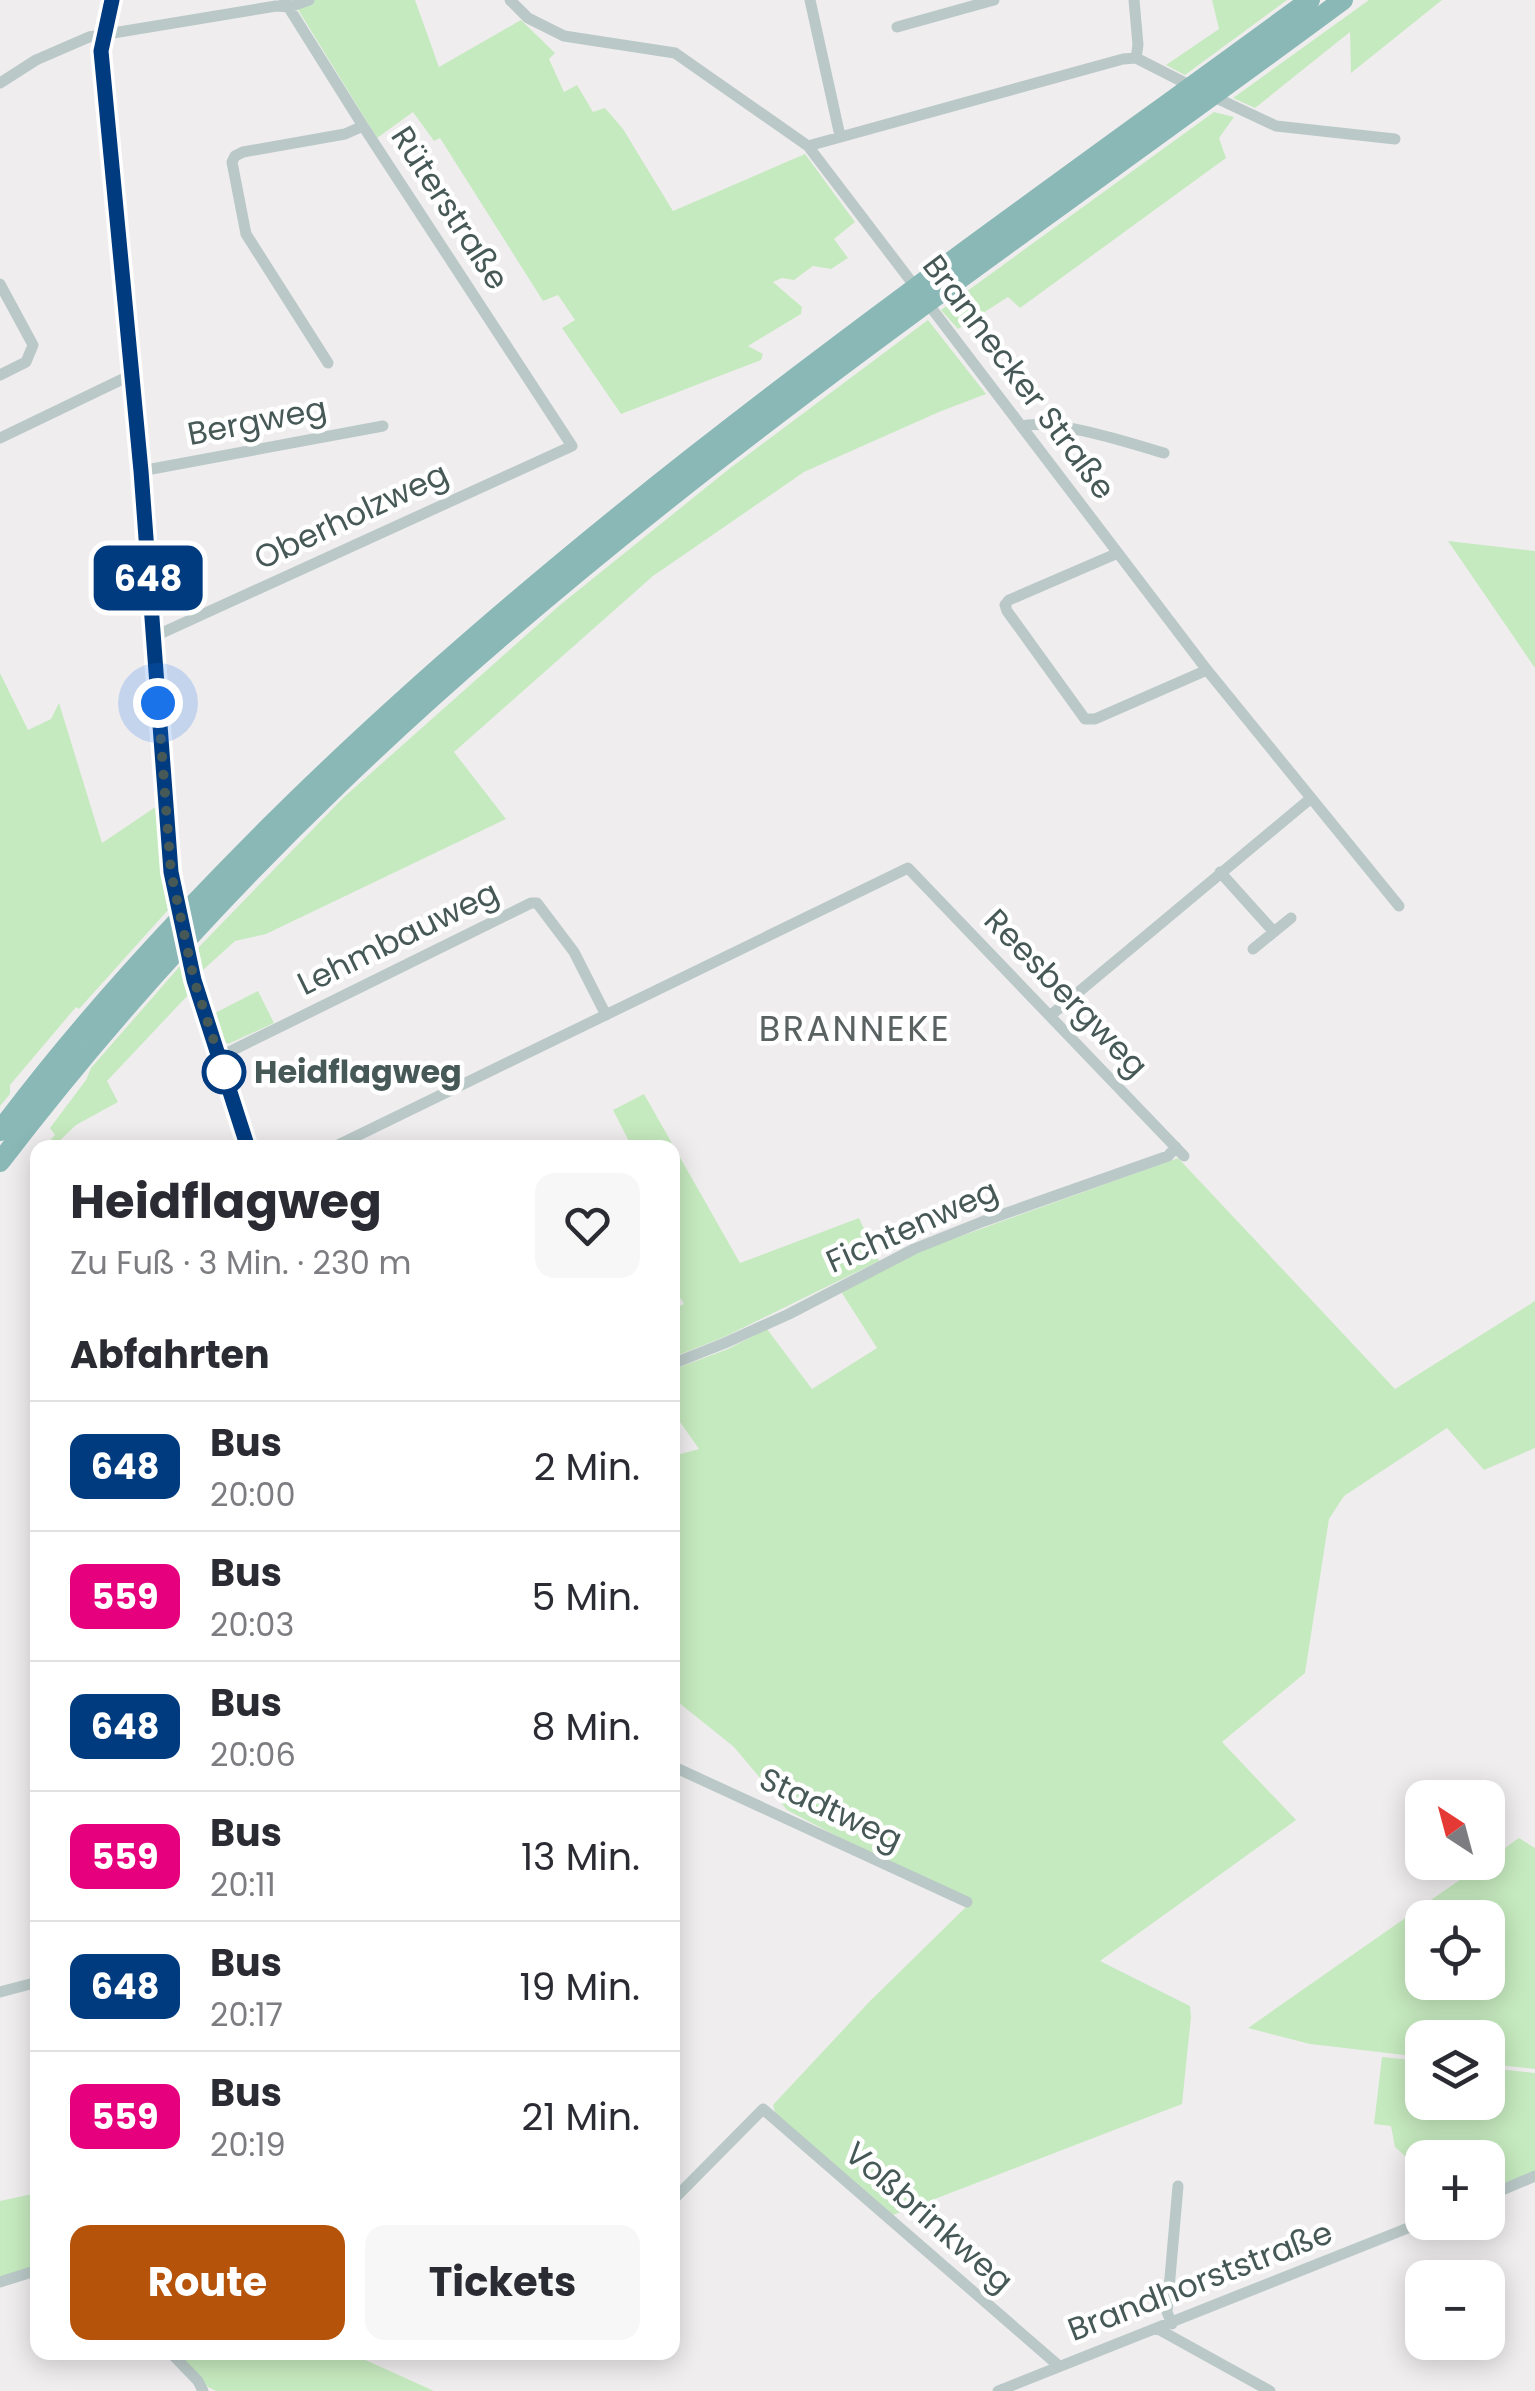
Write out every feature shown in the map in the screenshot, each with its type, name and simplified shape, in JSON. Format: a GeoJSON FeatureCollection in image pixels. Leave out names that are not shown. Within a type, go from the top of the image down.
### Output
{"type":"FeatureCollection","features":[{"type":"Feature","properties":{"kind":"highway"},"geometry":{"type":"LineString","coordinates":[[0,1131],[134,968],[200,897],[329,768],[439,667],[580,546],[881,312],[1310,0]]}},
{"type":"Feature","properties":{"kind":"highway"},"geometry":{"type":"LineString","coordinates":[[0,1162],[58,1087],[218,905],[341,782],[450,682],[727,454],[1343,0]]}},
{"type":"Feature","properties":{"kind":"street"},"geometry":{"type":"LineString","coordinates":[[112,0],[101,51],[141,471],[171,872],[194,980],[245,1140]]}},
{"type":"Feature","properties":{"kind":"street"},"geometry":{"type":"LineString","coordinates":[[0,83],[36,60],[89,37],[309,0]]}},
{"type":"Feature","properties":{"kind":"street","name":"Brannecker Straße"},"geometry":{"type":"LineString","coordinates":[[510,0],[528,18],[564,36],[675,52],[808,146],[1206,670],[1399,906]]}},
{"type":"Feature","properties":{"kind":"street"},"geometry":{"type":"LineString","coordinates":[[810,0],[840,136]]}},
{"type":"Feature","properties":{"kind":"street"},"geometry":{"type":"LineString","coordinates":[[897,28],[951,6],[994,0]]}},
{"type":"Feature","properties":{"kind":"street"},"geometry":{"type":"LineString","coordinates":[[1134,0],[1136,58]]}},
{"type":"Feature","properties":{"kind":"street","name":"Rüterstraße"},"geometry":{"type":"LineString","coordinates":[[287,3],[572,446]]}},
{"type":"Feature","properties":{"kind":"street"},"geometry":{"type":"LineString","coordinates":[[808,146],[1136,58],[1276,126],[1395,139]]}},
{"type":"Feature","properties":{"kind":"street"},"geometry":{"type":"LineString","coordinates":[[328,363],[246,234],[232,162],[243,152],[345,134],[364,126]]}},
{"type":"Feature","properties":{"kind":"street"},"geometry":{"type":"LineString","coordinates":[[0,284],[33,345],[26,362],[0,375]]}},
{"type":"Feature","properties":{"kind":"street"},"geometry":{"type":"LineString","coordinates":[[0,438],[131,375]]}},
{"type":"Feature","properties":{"kind":"street"},"geometry":{"type":"LineString","coordinates":[[1022,426],[1033,423],[1164,452]]}},
{"type":"Feature","properties":{"kind":"street","name":"Bergweg"},"geometry":{"type":"LineString","coordinates":[[141,471],[382,426]]}},
{"type":"Feature","properties":{"kind":"street","name":"Oberholzweg"},"geometry":{"type":"LineString","coordinates":[[154,637],[572,446]]}},
{"type":"Feature","properties":{"kind":"street"},"geometry":{"type":"LineString","coordinates":[[1118,553],[1005,604],[1006,611],[1085,719],[1095,719],[1206,670]]}},
{"type":"Feature","properties":{"kind":"street"},"geometry":{"type":"LineString","coordinates":[[1051,1015],[1310,798]]}},
{"type":"Feature","properties":{"kind":"street","name":"Reesbergweg"},"geometry":{"type":"LineString","coordinates":[[606,1015],[908,868],[1180,1152]]}},
{"type":"Feature","properties":{"kind":"street"},"geometry":{"type":"LineString","coordinates":[[1220,872],[1274,932]]}},
{"type":"Feature","properties":{"kind":"street","name":"Lehmbauweg"},"geometry":{"type":"LineString","coordinates":[[219,1057],[531,903],[537,903],[574,952],[606,1015]]}},
{"type":"Feature","properties":{"kind":"street"},"geometry":{"type":"LineString","coordinates":[[1253,949],[1291,918]]}},
{"type":"Feature","properties":{"kind":"street"},"geometry":{"type":"LineString","coordinates":[[348,1140],[606,1015]]}},
{"type":"Feature","properties":{"kind":"street","name":"Fichtenweg"},"geometry":{"type":"LineString","coordinates":[[680,1361],[725,1344],[914,1249],[1180,1152]]}},
{"type":"Feature","properties":{"kind":"street","name":"Stadtweg"},"geometry":{"type":"LineString","coordinates":[[680,1770],[967,1902]]}},
{"type":"Feature","properties":{"kind":"street"},"geometry":{"type":"LineString","coordinates":[[0,1992],[30,1984]]}},
{"type":"Feature","properties":{"kind":"street","name":"Voßbrinkweg"},"geometry":{"type":"LineString","coordinates":[[680,2193],[763,2109],[1059,2366]]}},
{"type":"Feature","properties":{"kind":"street"},"geometry":{"type":"LineString","coordinates":[[1505,2189],[1535,2176]]}},
{"type":"Feature","properties":{"kind":"street"},"geometry":{"type":"LineString","coordinates":[[1172,2324],[1167,2312],[1178,2186]]}},
{"type":"Feature","properties":{"kind":"street","name":"Brandhorststraße"},"geometry":{"type":"LineString","coordinates":[[998,2391],[1405,2229]]}},
{"type":"Feature","properties":{"kind":"street"},"geometry":{"type":"LineString","coordinates":[[0,2282],[30,2273]]}},
{"type":"Feature","properties":{"kind":"street"},"geometry":{"type":"LineString","coordinates":[[1158,2329],[1270,2391]]}},
{"type":"Feature","properties":{"kind":"street"},"geometry":{"type":"LineString","coordinates":[[177,2360],[203,2391]]}},
{"type":"Feature","properties":{"kind":"green space"},"geometry":{"type":"Polygon","coordinates":[[[415,0],[439,67],[521,20],[555,53],[549,59],[564,92],[577,85],[593,112],[605,108],[623,129],[673,211],[805,154],[855,222],[834,239],[848,258],[831,269],[813,266],[794,280],[782,278],[773,282],[802,307],[801,314],[748,346],[763,354],[761,360],[621,414],[562,328],[575,320],[558,295],[543,301],[440,138],[434,141],[413,112],[377,138],[294,3],[415,0]]]}},
{"type":"Feature","properties":{"kind":"green space"},"geometry":{"type":"Polygon","coordinates":[[[1212,0],[1287,0],[1185,75],[1166,65],[1219,29],[1212,0]]]}},
{"type":"Feature","properties":{"kind":"green space"},"geometry":{"type":"Polygon","coordinates":[[[1369,0],[1442,0],[1351,73],[1350,32],[1255,108],[1233,98],[1369,0]]]}},
{"type":"Feature","properties":{"kind":"green space"},"geometry":{"type":"Polygon","coordinates":[[[1214,112],[1234,117],[1219,138],[1226,158],[1020,308],[1008,297],[958,329],[941,310],[1214,112]]]}},
{"type":"Feature","properties":{"kind":"green space"},"geometry":{"type":"Polygon","coordinates":[[[928,320],[986,394],[804,472],[653,576],[454,752],[506,819],[266,934],[235,941],[202,971],[197,949],[343,798],[560,605],[729,469],[928,320]]]}},
{"type":"Feature","properties":{"kind":"green space"},"geometry":{"type":"Polygon","coordinates":[[[1448,541],[1535,551],[1535,668],[1448,541]]]}},
{"type":"Feature","properties":{"kind":"green space"},"geometry":{"type":"Polygon","coordinates":[[[0,673],[28,730],[51,719],[59,703],[102,843],[160,804],[168,910],[79,1009],[76,1007],[10,1085],[10,1094],[0,1106],[0,673]]]}},
{"type":"Feature","properties":{"kind":"green space"},"geometry":{"type":"Polygon","coordinates":[[[180,966],[189,994],[107,1081],[118,1102],[76,1125],[60,1140],[50,1140],[55,1135],[50,1128],[91,1068],[180,966]]]}},
{"type":"Feature","properties":{"kind":"green space"},"geometry":{"type":"Polygon","coordinates":[[[258,991],[274,1023],[228,1044],[213,1014],[258,991]]]}},
{"type":"Feature","properties":{"kind":"green space"},"geometry":{"type":"Polygon","coordinates":[[[644,1094],[670,1140],[628,1140],[613,1110],[644,1094]]]}},
{"type":"Feature","properties":{"kind":"green space"},"geometry":{"type":"Polygon","coordinates":[[[680,1157],[740,1263],[859,1218],[879,1261],[722,1338],[680,1354],[680,1306],[684,1304],[680,1297],[680,1157]]]}},
{"type":"Feature","properties":{"kind":"green space"},"geometry":{"type":"Polygon","coordinates":[[[1178,1158],[1395,1389],[1535,1301],[1535,1448],[1484,1470],[1447,1428],[1344,1496],[1329,1519],[1305,1673],[1222,1742],[1296,1820],[1100,1961],[1190,2006],[1182,2104],[893,2215],[776,2116],[773,2105],[870,2001],[968,1905],[787,1810],[734,1747],[680,1704],[680,1454],[699,1449],[680,1422],[680,1367],[767,1329],[812,1389],[877,1348],[840,1290],[917,1252],[1178,1158]]]}},
{"type":"Feature","properties":{"kind":"green space"},"geometry":{"type":"Polygon","coordinates":[[[1519,1838],[1535,1848],[1535,2069],[1505,2066],[1505,2020],[1405,2020],[1405,2055],[1310,2044],[1248,2028],[1405,1918],[1405,2000],[1505,2000],[1505,1900],[1431,1900],[1460,1880],[1505,1880],[1505,1848],[1519,1838]]]}},
{"type":"Feature","properties":{"kind":"green space"},"geometry":{"type":"Polygon","coordinates":[[[1382,2057],[1405,2059],[1405,2120],[1505,2120],[1505,2070],[1535,2073],[1535,2171],[1505,2184],[1505,2140],[1405,2140],[1405,2156],[1395,2147],[1391,2126],[1374,2124],[1382,2057]]]}},
{"type":"Feature","properties":{"kind":"green space"},"geometry":{"type":"Polygon","coordinates":[[[30,2195],[30,2271],[0,2279],[0,2201],[30,2195]]]}},
{"type":"Feature","properties":{"kind":"green space"},"geometry":{"type":"Polygon","coordinates":[[[182,2360],[365,2360],[434,2391],[216,2391],[182,2360]]]}},
{"type":"Feature","properties":{"kind":"bus line","name":"648"},"geometry":{"type":"LineString","coordinates":[[112,0],[101,51],[141,471],[171,872],[194,980],[246,1140]]}},
{"type":"Feature","properties":{"kind":"place","name":"Heidflagweg"},"geometry":{"type":"Point","coordinates":[224,1072]}},
{"type":"Feature","properties":{"kind":"district","name":"BRANNEKE"},"geometry":{"type":"Point","coordinates":[855,1029]}},
{"type":"Feature","properties":{"kind":"route"},"geometry":{"type":"LineString","coordinates":[[158,703],[171,872],[194,980],[224,1072]]}}]}
